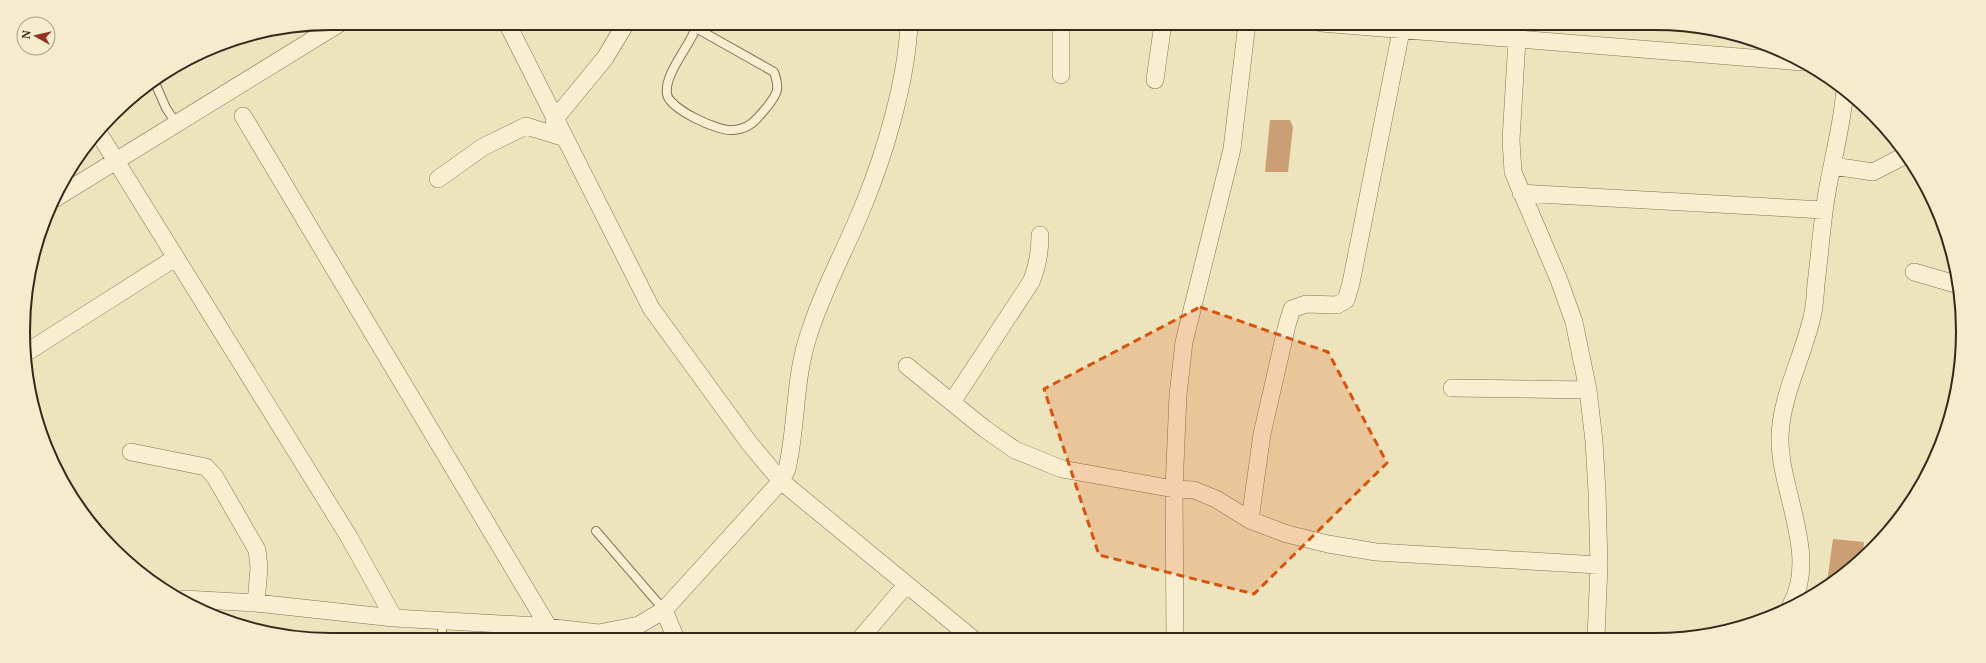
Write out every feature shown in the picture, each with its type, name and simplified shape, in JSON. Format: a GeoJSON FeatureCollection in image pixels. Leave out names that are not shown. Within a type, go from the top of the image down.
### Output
{"type":"FeatureCollection","features":[{"type":"Feature","properties":{"kind":"street"},"geometry":{"type":"LineString","coordinates":[[64,193],[328,30]]}},
{"type":"Feature","properties":{"kind":"street"},"geometry":{"type":"LineString","coordinates":[[510,30],[554,120],[565,138],[651,308],[750,444],[781,481],[966,633]]}},
{"type":"Feature","properties":{"kind":"street"},"geometry":{"type":"LineString","coordinates":[[554,120],[605,58],[622,30]]}},
{"type":"Feature","properties":{"kind":"street"},"geometry":{"type":"LineString","coordinates":[[193,600],[256,603],[443,622],[501,633],[549,628],[599,633],[639,624],[664,610],[781,481],[787,469],[790,458],[800,373],[807,338],[822,298],[864,205],[877,170],[893,117],[903,68],[908,30]]}},
{"type":"Feature","properties":{"kind":"street"},"geometry":{"type":"LineString","coordinates":[[1061,30],[1061,75]]}},
{"type":"Feature","properties":{"kind":"street"},"geometry":{"type":"LineString","coordinates":[[1155,80],[1162,30]]}},
{"type":"Feature","properties":{"kind":"street"},"geometry":{"type":"LineString","coordinates":[[1175,633],[1174,489],[1178,395],[1184,342],[1232,149],[1246,30]]}},
{"type":"Feature","properties":{"kind":"street"},"geometry":{"type":"LineString","coordinates":[[1391,30],[1788,61]]}},
{"type":"Feature","properties":{"kind":"street"},"geometry":{"type":"LineString","coordinates":[[1517,30],[1511,159],[1513,172],[1559,280],[1574,322],[1588,390],[1597,485],[1598,565],[1596,633]]}},
{"type":"Feature","properties":{"kind":"street"},"geometry":{"type":"LineString","coordinates":[[1250,520],[1262,434],[1292,309],[1306,304],[1337,305],[1346,300],[1351,283],[1401,31]]}},
{"type":"Feature","properties":{"kind":"street"},"geometry":{"type":"LineString","coordinates":[[1795,598],[1800,577],[1801,558],[1792,508],[1783,478],[1780,436],[1787,397],[1813,315],[1824,210],[1843,116],[1844,98]]}},
{"type":"Feature","properties":{"kind":"street"},"geometry":{"type":"LineString","coordinates":[[243,116],[549,628]]}},
{"type":"Feature","properties":{"kind":"street"},"geometry":{"type":"LineString","coordinates":[[438,179],[483,147],[526,126],[565,138]]}},
{"type":"Feature","properties":{"kind":"street"},"geometry":{"type":"LineString","coordinates":[[101,137],[349,537],[394,618]]}},
{"type":"Feature","properties":{"kind":"street"},"geometry":{"type":"LineString","coordinates":[[1833,166],[1872,172],[1901,158]]}},
{"type":"Feature","properties":{"kind":"street"},"geometry":{"type":"LineString","coordinates":[[1521,193],[1824,210]]}},
{"type":"Feature","properties":{"kind":"street"},"geometry":{"type":"LineString","coordinates":[[952,402],[1031,282],[1037,268],[1040,254],[1040,235]]}},
{"type":"Feature","properties":{"kind":"street"},"geometry":{"type":"LineString","coordinates":[[31,350],[175,258]]}},
{"type":"Feature","properties":{"kind":"street"},"geometry":{"type":"LineString","coordinates":[[1914,272],[1952,283]]}},
{"type":"Feature","properties":{"kind":"street"},"geometry":{"type":"LineString","coordinates":[[906,366],[1015,450],[1062,469],[1203,493],[1250,520],[1287,534],[1328,544],[1376,552],[1598,565]]}},
{"type":"Feature","properties":{"kind":"street"},"geometry":{"type":"LineString","coordinates":[[1452,388],[1588,390]]}},
{"type":"Feature","properties":{"kind":"street"},"geometry":{"type":"LineString","coordinates":[[131,452],[206,467],[215,477],[257,550],[259,568],[256,603]]}},
{"type":"Feature","properties":{"kind":"street"},"geometry":{"type":"LineString","coordinates":[[865,633],[906,585]]}},
{"type":"Feature","properties":{"kind":"street"},"geometry":{"type":"LineString","coordinates":[[664,610],[674,633]]}},
{"type":"Feature","properties":{"kind":"lane"},"geometry":{"type":"LineString","coordinates":[[693,30],[668,82],[667,95],[672,104],[713,128],[733,131],[753,124],[778,94],[778,82],[774,72],[703,30]]}},
{"type":"Feature","properties":{"kind":"lane"},"geometry":{"type":"LineString","coordinates":[[156,86],[166,108],[176,123]]}},
{"type":"Feature","properties":{"kind":"lane"},"geometry":{"type":"LineString","coordinates":[[596,531],[664,610]]}},
{"type":"Feature","properties":{"kind":"lane"},"geometry":{"type":"LineString","coordinates":[[442,633],[443,622]]}},
{"type":"Feature","properties":{"kind":"highlighted area"},"geometry":{"type":"Polygon","coordinates":[[[1200,307],[1328,352],[1387,463],[1254,594],[1099,555],[1044,389],[1200,307]]]}},
{"type":"Feature","properties":{"kind":"building"},"geometry":{"type":"Polygon","coordinates":[[[1270,120],[1290,120],[1293,127],[1288,172],[1265,172],[1270,120]]]}},
{"type":"Feature","properties":{"kind":"building"},"geometry":{"type":"Polygon","coordinates":[[[1833,539],[1864,542],[1863,549],[1828,578],[1833,539]]]}}]}
